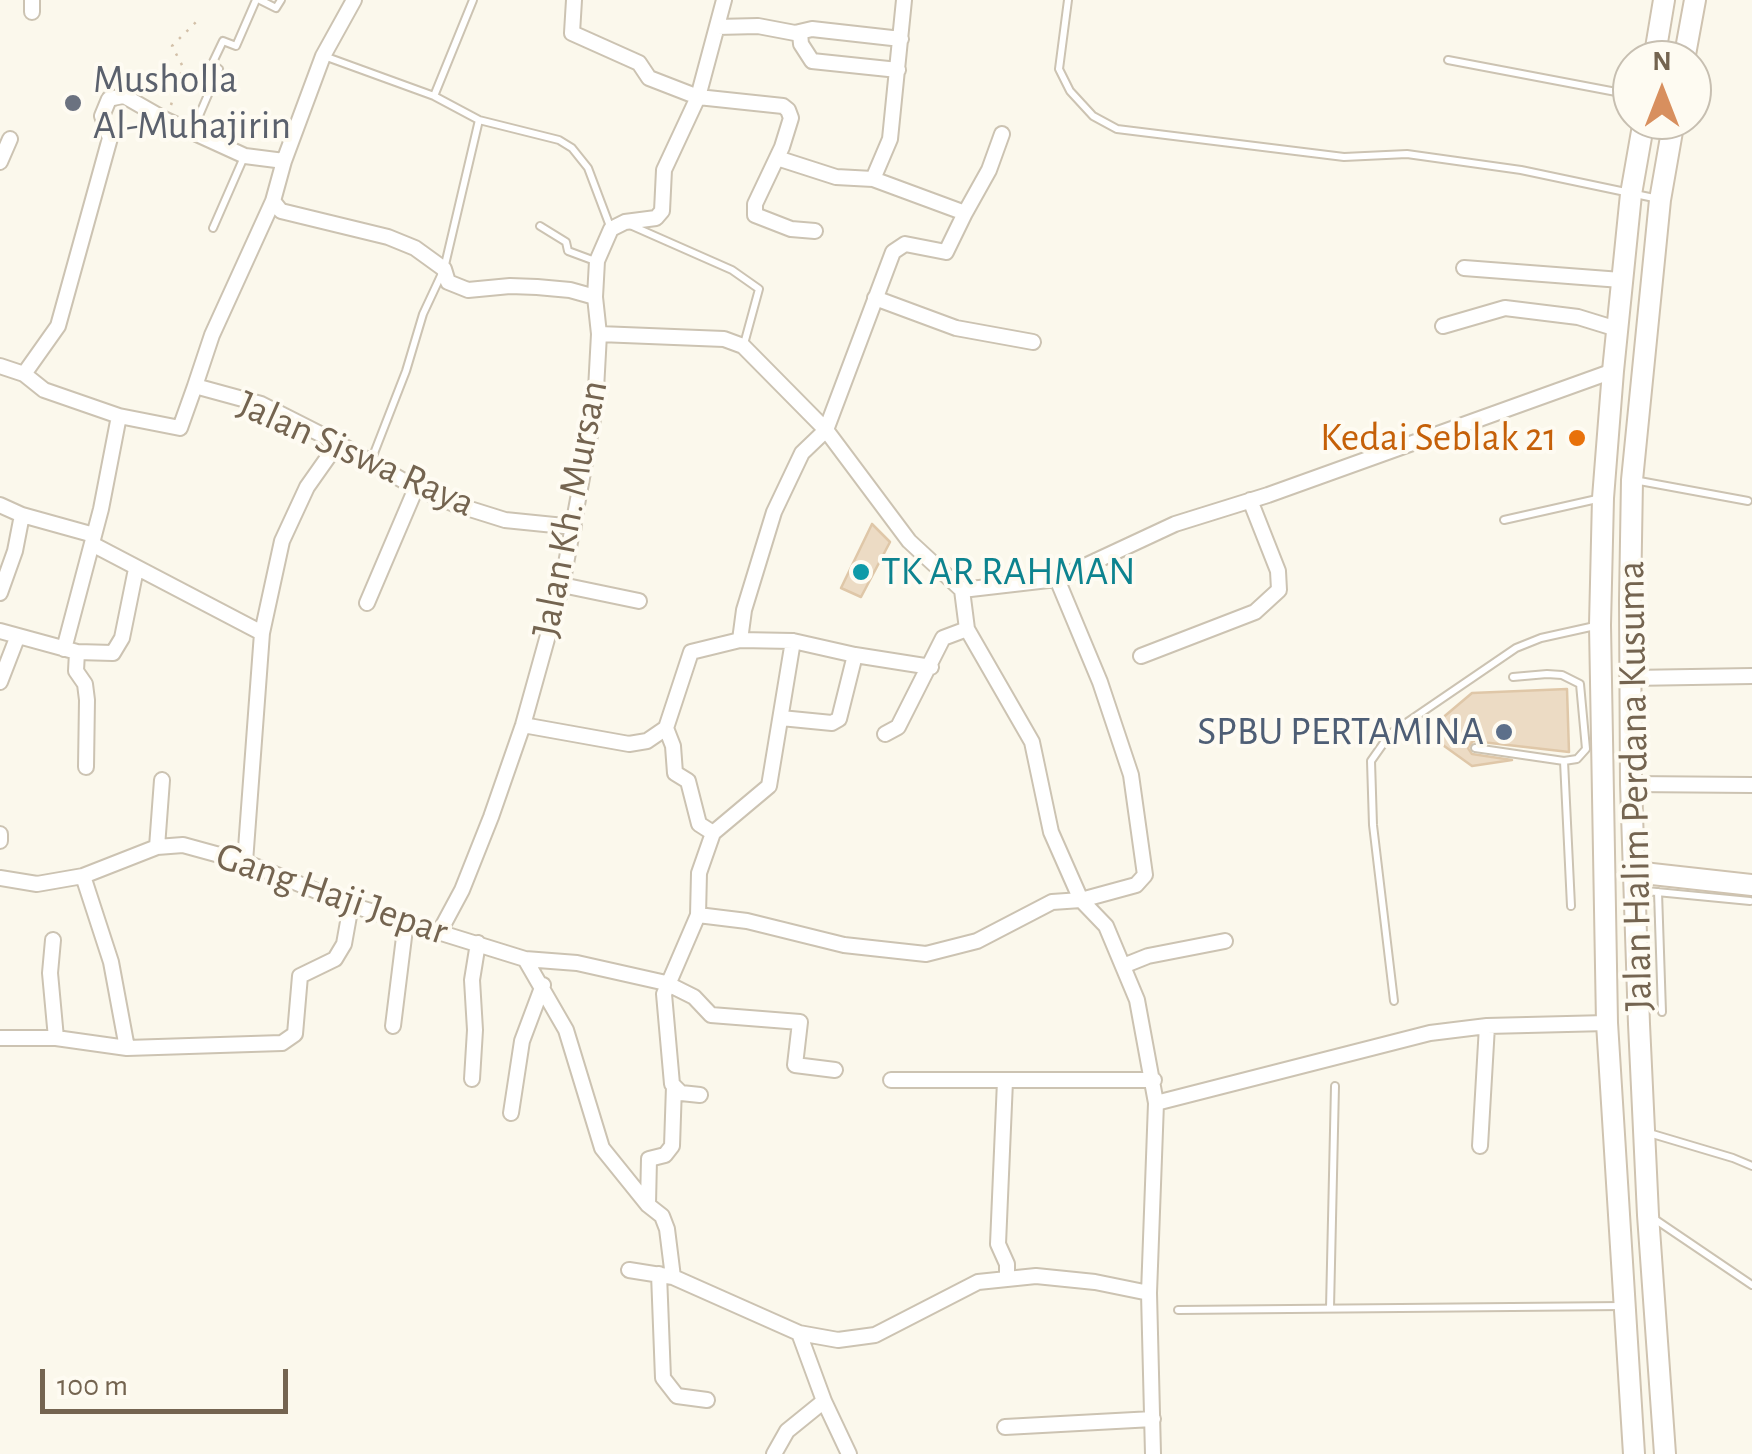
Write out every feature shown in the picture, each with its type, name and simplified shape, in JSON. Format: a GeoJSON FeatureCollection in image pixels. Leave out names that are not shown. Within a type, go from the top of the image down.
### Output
{"type":"FeatureCollection","features":[{"type":"Feature","properties":{"kind":"main road"},"geometry":{"type":"LineString","coordinates":[[1657,40],[1664,0]]}},
{"type":"Feature","properties":{"kind":"main road"},"geometry":{"type":"LineString","coordinates":[[1688,40],[1695,0]]}},
{"type":"Feature","properties":{"kind":"main road","name":"Jalan Halim Perdana Kusuma"},"geometry":{"type":"LineString","coordinates":[[1633,1449],[1590,683],[1600,625],[1603,498],[1616,329],[1640,140]]}},
{"type":"Feature","properties":{"kind":"main road","name":"Jalan Halim Perdana Kusuma"},"geometry":{"type":"LineString","coordinates":[[1664,1447],[1648,1214],[1634,881],[1632,480],[1660,200],[1670,140]]}},
{"type":"Feature","properties":{"kind":"main road"},"geometry":{"type":"LineString","coordinates":[[1634,881],[1751,893]]}},
{"type":"Feature","properties":{"kind":"main road"},"geometry":{"type":"LineString","coordinates":[[1624,1306],[1656,1304]]}},
{"type":"Feature","properties":{"kind":"main road"},"geometry":{"type":"LineString","coordinates":[[1633,1449],[1664,1447]]}},
{"type":"Feature","properties":{"kind":"street"},"geometry":{"type":"LineString","coordinates":[[195,386],[212,335],[273,201],[323,56],[354,0]]}},
{"type":"Feature","properties":{"kind":"street"},"geometry":{"type":"LineString","coordinates":[[574,0],[572,33],[639,64],[649,78],[698,97],[783,106],[788,110],[790,118],[755,204],[756,215],[791,229],[815,231]]}},
{"type":"Feature","properties":{"kind":"street"},"geometry":{"type":"LineString","coordinates":[[618,226],[656,218],[662,210],[664,170],[698,97],[724,0]]}},
{"type":"Feature","properties":{"kind":"street"},"geometry":{"type":"LineString","coordinates":[[873,179],[890,138],[904,0]]}},
{"type":"Feature","properties":{"kind":"street"},"geometry":{"type":"LineString","coordinates":[[717,26],[800,32],[812,29],[902,39]]}},
{"type":"Feature","properties":{"kind":"street"},"geometry":{"type":"LineString","coordinates":[[800,32],[800,44],[812,61],[898,70]]}},
{"type":"Feature","properties":{"kind":"street"},"geometry":{"type":"LineString","coordinates":[[24,374],[58,326],[110,138],[102,116],[109,99],[124,96],[245,156],[284,160]]}},
{"type":"Feature","properties":{"kind":"street"},"geometry":{"type":"LineString","coordinates":[[740,640],[744,610],[774,512],[802,453],[826,430],[893,252],[905,244],[946,252],[989,170],[1002,134]]}},
{"type":"Feature","properties":{"kind":"street"},"geometry":{"type":"LineString","coordinates":[[0,162],[10,140]]}},
{"type":"Feature","properties":{"kind":"street"},"geometry":{"type":"LineString","coordinates":[[776,158],[836,176],[873,179],[964,213]]}},
{"type":"Feature","properties":{"kind":"street"},"geometry":{"type":"LineString","coordinates":[[273,201],[281,211],[388,237],[415,248],[444,269],[448,282],[468,290],[524,286],[570,290],[595,297]]}},
{"type":"Feature","properties":{"kind":"street","name":"Jalan Kh. Mursan"},"geometry":{"type":"LineString","coordinates":[[440,930],[462,890],[524,725],[562,586],[595,408],[599,334],[596,261],[618,226]]}},
{"type":"Feature","properties":{"kind":"street"},"geometry":{"type":"LineString","coordinates":[[1464,268],[1622,280]]}},
{"type":"Feature","properties":{"kind":"street"},"geometry":{"type":"LineString","coordinates":[[875,298],[956,328],[1033,342]]}},
{"type":"Feature","properties":{"kind":"street"},"geometry":{"type":"LineString","coordinates":[[1442,326],[1506,308],[1578,318],[1616,329]]}},
{"type":"Feature","properties":{"kind":"street"},"geometry":{"type":"LineString","coordinates":[[599,334],[724,339],[743,346],[826,430],[909,542],[962,590],[967,629],[1032,742],[1051,832],[1081,900],[1106,926],[1138,1000],[1156,1103],[1149,1292],[1153,1454]]}},
{"type":"Feature","properties":{"kind":"street","name":"Jalan Siswa Raya"},"geometry":{"type":"LineString","coordinates":[[0,366],[24,374],[44,390],[119,416],[180,428],[195,386],[261,404],[416,488],[504,520],[574,527]]}},
{"type":"Feature","properties":{"kind":"street"},"geometry":{"type":"LineString","coordinates":[[962,590],[1057,579],[1175,524],[1613,371]]}},
{"type":"Feature","properties":{"kind":"street"},"geometry":{"type":"LineString","coordinates":[[86,768],[85,684],[70,650],[119,416]]}},
{"type":"Feature","properties":{"kind":"street"},"geometry":{"type":"LineString","coordinates":[[245,862],[262,633],[282,542],[308,487],[338,443]]}},
{"type":"Feature","properties":{"kind":"street"},"geometry":{"type":"LineString","coordinates":[[366,603],[416,488]]}},
{"type":"Feature","properties":{"kind":"street"},"geometry":{"type":"LineString","coordinates":[[1141,656],[1256,612],[1279,590],[1278,570],[1250,500]]}},
{"type":"Feature","properties":{"kind":"street"},"geometry":{"type":"LineString","coordinates":[[0,505],[93,539],[136,569],[262,633]]}},
{"type":"Feature","properties":{"kind":"street"},"geometry":{"type":"LineString","coordinates":[[0,594],[22,515]]}},
{"type":"Feature","properties":{"kind":"street"},"geometry":{"type":"LineString","coordinates":[[0,632],[70,650],[112,653],[122,638],[136,569]]}},
{"type":"Feature","properties":{"kind":"street"},"geometry":{"type":"LineString","coordinates":[[698,915],[747,921],[844,945],[926,954],[977,941],[1052,902],[1081,900],[1136,885],[1145,875],[1146,862],[1131,775],[1100,682],[1057,579]]}},
{"type":"Feature","properties":{"kind":"street"},"geometry":{"type":"LineString","coordinates":[[562,586],[639,601]]}},
{"type":"Feature","properties":{"kind":"street"},"geometry":{"type":"LineString","coordinates":[[884,734],[898,727],[944,638],[967,629]]}},
{"type":"Feature","properties":{"kind":"street"},"geometry":{"type":"LineString","coordinates":[[0,682],[17,638]]}},
{"type":"Feature","properties":{"kind":"street"},"geometry":{"type":"LineString","coordinates":[[712,834],[699,824],[688,781],[675,773],[673,746],[666,728],[690,652],[740,640],[793,641],[855,656],[931,667]]}},
{"type":"Feature","properties":{"kind":"street"},"geometry":{"type":"LineString","coordinates":[[648,1205],[648,1159],[665,1155],[672,1146],[674,1086],[668,1066],[666,983],[698,915],[699,873],[712,834],[770,786],[793,641]]}},
{"type":"Feature","properties":{"kind":"street"},"geometry":{"type":"LineString","coordinates":[[781,718],[819,723],[839,720],[855,656]]}},
{"type":"Feature","properties":{"kind":"street"},"geometry":{"type":"LineString","coordinates":[[1632,678],[1752,676]]}},
{"type":"Feature","properties":{"kind":"street"},"geometry":{"type":"LineString","coordinates":[[524,725],[629,744],[648,740],[666,728]]}},
{"type":"Feature","properties":{"kind":"street"},"geometry":{"type":"LineString","coordinates":[[156,846],[162,780]]}},
{"type":"Feature","properties":{"kind":"street"},"geometry":{"type":"LineString","coordinates":[[1631,784],[1752,785]]}},
{"type":"Feature","properties":{"kind":"street","name":"Gang Haji Jepar"},"geometry":{"type":"LineString","coordinates":[[0,878],[37,884],[84,876],[156,846],[183,845],[245,862],[350,904],[526,958],[576,963],[666,983]]}},
{"type":"Feature","properties":{"kind":"street"},"geometry":{"type":"LineString","coordinates":[[84,876],[112,962],[126,1048]]}},
{"type":"Feature","properties":{"kind":"street"},"geometry":{"type":"LineString","coordinates":[[0,1038],[56,1038],[126,1048],[282,1044],[294,1034],[300,976],[335,958],[344,944],[350,904]]}},
{"type":"Feature","properties":{"kind":"street"},"geometry":{"type":"LineString","coordinates":[[393,1026],[406,921]]}},
{"type":"Feature","properties":{"kind":"street"},"geometry":{"type":"LineString","coordinates":[[53,940],[50,973],[56,1038]]}},
{"type":"Feature","properties":{"kind":"street"},"geometry":{"type":"LineString","coordinates":[[1123,966],[1148,956],[1225,941]]}},
{"type":"Feature","properties":{"kind":"street"},"geometry":{"type":"LineString","coordinates":[[472,1080],[472,980],[478,943]]}},
{"type":"Feature","properties":{"kind":"street"},"geometry":{"type":"LineString","coordinates":[[526,958],[566,1030],[602,1148],[648,1205],[662,1216],[667,1229],[662,1378],[676,1396],[706,1400]]}},
{"type":"Feature","properties":{"kind":"street"},"geometry":{"type":"LineString","coordinates":[[666,983],[694,997],[711,1014],[800,1022],[795,1066],[836,1070]]}},
{"type":"Feature","properties":{"kind":"street"},"geometry":{"type":"LineString","coordinates":[[511,1114],[522,1041],[543,985]]}},
{"type":"Feature","properties":{"kind":"street"},"geometry":{"type":"LineString","coordinates":[[1156,1103],[1416,1036],[1487,1026],[1607,1023]]}},
{"type":"Feature","properties":{"kind":"street"},"geometry":{"type":"LineString","coordinates":[[1480,1146],[1487,1026]]}},
{"type":"Feature","properties":{"kind":"street"},"geometry":{"type":"LineString","coordinates":[[891,1080],[1154,1080]]}},
{"type":"Feature","properties":{"kind":"street"},"geometry":{"type":"LineString","coordinates":[[1005,1081],[998,1244],[1008,1264],[1007,1279]]}},
{"type":"Feature","properties":{"kind":"street"},"geometry":{"type":"LineString","coordinates":[[674,1086],[681,1094],[700,1094]]}},
{"type":"Feature","properties":{"kind":"street"},"geometry":{"type":"LineString","coordinates":[[629,1270],[666,1276],[800,1333],[838,1340],[875,1335],[978,1282],[1036,1276],[1149,1292]]}},
{"type":"Feature","properties":{"kind":"street"},"geometry":{"type":"LineString","coordinates":[[800,1333],[824,1401],[849,1454]]}},
{"type":"Feature","properties":{"kind":"street"},"geometry":{"type":"LineString","coordinates":[[774,1454],[787,1431],[824,1401]]}},
{"type":"Feature","properties":{"kind":"street"},"geometry":{"type":"LineString","coordinates":[[1005,1427],[1152,1419]]}},
{"type":"Feature","properties":{"kind":"lane"},"geometry":{"type":"LineString","coordinates":[[192,133],[219,69],[212,64],[222,42],[236,46],[258,0],[276,8],[281,0]]}},
{"type":"Feature","properties":{"kind":"lane"},"geometry":{"type":"LineString","coordinates":[[434,96],[473,0]]}},
{"type":"Feature","properties":{"kind":"lane"},"geometry":{"type":"LineString","coordinates":[[1068,0],[1060,70],[1070,92],[1093,116],[1118,129],[1344,157],[1407,154],[1522,170],[1660,200]]}},
{"type":"Feature","properties":{"kind":"lane"},"geometry":{"type":"LineString","coordinates":[[323,56],[434,96],[479,120],[559,140],[572,148],[588,168],[618,226],[732,270],[759,288],[743,346]]}},
{"type":"Feature","properties":{"kind":"lane"},"geometry":{"type":"LineString","coordinates":[[1448,60],[1612,92]]}},
{"type":"Feature","properties":{"kind":"lane"},"geometry":{"type":"LineString","coordinates":[[371,462],[406,371],[422,314],[444,269],[479,120]]}},
{"type":"Feature","properties":{"kind":"lane"},"geometry":{"type":"LineString","coordinates":[[213,228],[245,156]]}},
{"type":"Feature","properties":{"kind":"lane"},"geometry":{"type":"LineString","coordinates":[[540,226],[566,242],[568,251],[596,261]]}},
{"type":"Feature","properties":{"kind":"lane"},"geometry":{"type":"LineString","coordinates":[[1632,480],[1748,501]]}},
{"type":"Feature","properties":{"kind":"lane"},"geometry":{"type":"LineString","coordinates":[[1504,520],[1603,498]]}},
{"type":"Feature","properties":{"kind":"lane"},"geometry":{"type":"LineString","coordinates":[[1394,1000],[1373,825],[1371,761],[1390,734],[1516,648],[1600,625]]}},
{"type":"Feature","properties":{"kind":"lane"},"geometry":{"type":"LineString","coordinates":[[1513,676],[1562,675],[1590,683]]}},
{"type":"Feature","properties":{"kind":"lane"},"geometry":{"type":"LineString","coordinates":[[1475,748],[1564,761],[1594,751]]}},
{"type":"Feature","properties":{"kind":"lane"},"geometry":{"type":"LineString","coordinates":[[1564,761],[1571,906]]}},
{"type":"Feature","properties":{"kind":"lane"},"geometry":{"type":"LineString","coordinates":[[1634,881],[1658,892],[1751,893]]}},
{"type":"Feature","properties":{"kind":"lane"},"geometry":{"type":"LineString","coordinates":[[1658,892],[1662,1012]]}},
{"type":"Feature","properties":{"kind":"lane"},"geometry":{"type":"LineString","coordinates":[[1636,941],[1659,942]]}},
{"type":"Feature","properties":{"kind":"lane"},"geometry":{"type":"LineString","coordinates":[[1638,990],[1661,990]]}},
{"type":"Feature","properties":{"kind":"lane"},"geometry":{"type":"LineString","coordinates":[[1330,1308],[1335,1086]]}},
{"type":"Feature","properties":{"kind":"lane"},"geometry":{"type":"LineString","coordinates":[[1644,1132],[1752,1166]]}},
{"type":"Feature","properties":{"kind":"lane"},"geometry":{"type":"LineString","coordinates":[[1648,1214],[1752,1285]]}},
{"type":"Feature","properties":{"kind":"lane"},"geometry":{"type":"LineString","coordinates":[[1178,1310],[1624,1306]]}},
{"type":"Feature","properties":{"kind":"path"},"geometry":{"type":"LineString","coordinates":[[166,120],[183,67],[172,46],[196,22]]}},
{"type":"Feature","properties":{"kind":"building","name":"TK AR RAHMAN"},"geometry":{"type":"Polygon","coordinates":[[[872,524],[890,542],[861,597],[841,588],[872,524]]]}},
{"type":"Feature","properties":{"kind":"building","name":"SPBU PERTAMINA"},"geometry":{"type":"Polygon","coordinates":[[[1567,689],[1569,752],[1473,741],[1468,748],[1472,754],[1512,760],[1472,766],[1440,743],[1440,720],[1472,693],[1567,689]]]}},
{"type":"Feature","properties":{"kind":"place","name":"Musholla Al-Muhajirin"},"geometry":{"type":"Point","coordinates":[73,103]}},
{"type":"Feature","properties":{"kind":"place","name":"Kedai Seblak 21"},"geometry":{"type":"Point","coordinates":[1577,438]}},
{"type":"Feature","properties":{"kind":"place","name":"TK AR RAHMAN"},"geometry":{"type":"Point","coordinates":[861,572]}},
{"type":"Feature","properties":{"kind":"place","name":"SPBU PERTAMINA"},"geometry":{"type":"Point","coordinates":[1504,732]}}]}
